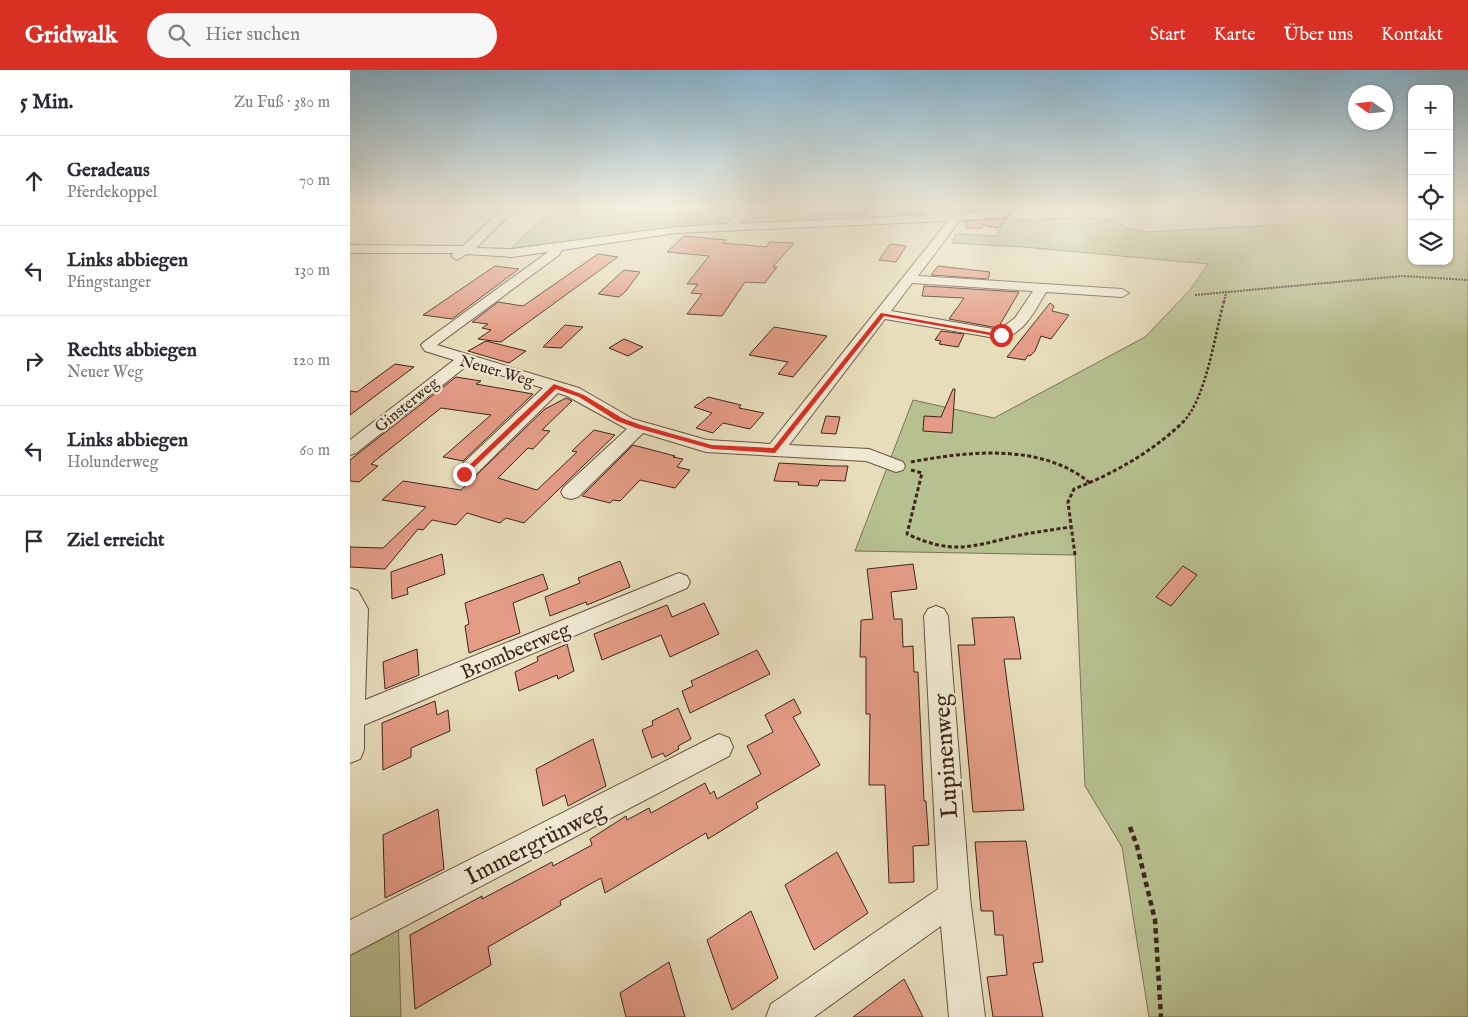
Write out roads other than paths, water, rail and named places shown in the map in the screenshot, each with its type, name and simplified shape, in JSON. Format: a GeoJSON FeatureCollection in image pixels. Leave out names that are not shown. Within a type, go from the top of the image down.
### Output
{"type":"FeatureCollection","features":[{"type":"Feature","properties":{"kind":"street"},"geometry":{"type":"LineString","coordinates":[[418,250],[497,253],[525,250]]}},
{"type":"Feature","properties":{"kind":"street","name":"Neuer Weg"},"geometry":{"type":"LineString","coordinates":[[556,250],[429,345],[433,351],[554,386],[582,396],[619,420],[712,447],[869,455],[896,466]]}},
{"type":"Feature","properties":{"kind":"street"},"geometry":{"type":"LineString","coordinates":[[775,450],[932,250]]}},
{"type":"Feature","properties":{"kind":"street"},"geometry":{"type":"LineString","coordinates":[[350,261],[450,261],[464,251]]}},
{"type":"Feature","properties":{"kind":"street"},"geometry":{"type":"LineString","coordinates":[[910,280],[1122,293]]}},
{"type":"Feature","properties":{"kind":"street"},"geometry":{"type":"LineString","coordinates":[[883,314],[1001,335],[1012,331],[1028,312],[1042,288]]}},
{"type":"Feature","properties":{"kind":"street","name":"Ginsterweg"},"geometry":{"type":"LineString","coordinates":[[350,449],[464,360]]}},
{"type":"Feature","properties":{"kind":"street"},"geometry":{"type":"LineString","coordinates":[[464,474],[554,386]]}},
{"type":"Feature","properties":{"kind":"street"},"geometry":{"type":"LineString","coordinates":[[571,492],[639,426]]}},
{"type":"Feature","properties":{"kind":"street","name":"Brombeerweg"},"geometry":{"type":"LineString","coordinates":[[351,718],[679,582]]}},
{"type":"Feature","properties":{"kind":"street"},"geometry":{"type":"LineString","coordinates":[[350,597],[356,609],[350,750]]}},
{"type":"Feature","properties":{"kind":"street","name":"Lupinenweg"},"geometry":{"type":"LineString","coordinates":[[936,616],[954,897],[967,1017]]}},
{"type":"Feature","properties":{"kind":"street","name":"Immergrünweg"},"geometry":{"type":"LineString","coordinates":[[350,938],[719,747]]}},
{"type":"Feature","properties":{"kind":"street"},"geometry":{"type":"LineString","coordinates":[[784,1017],[954,897]]}}]}
